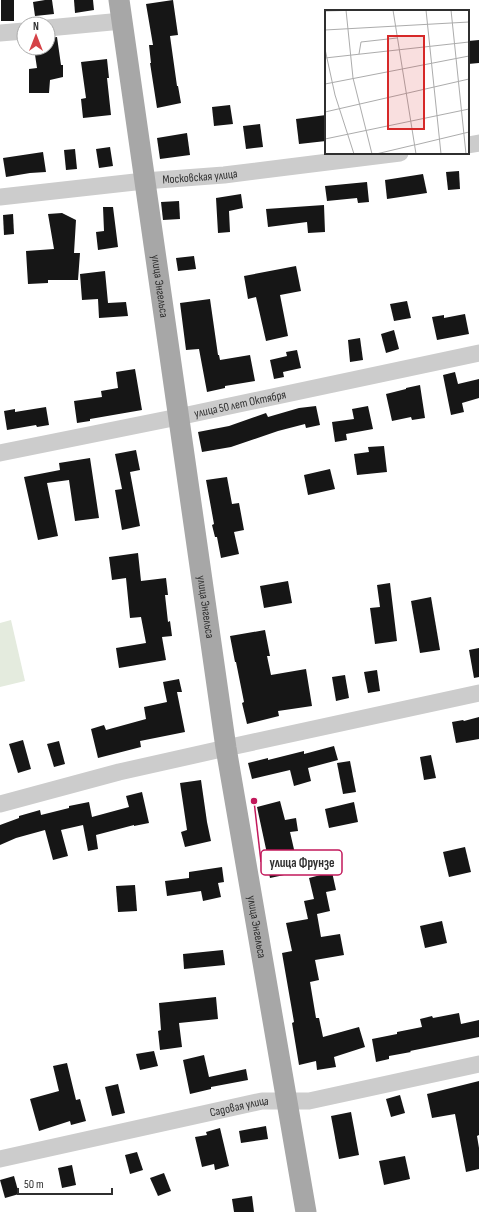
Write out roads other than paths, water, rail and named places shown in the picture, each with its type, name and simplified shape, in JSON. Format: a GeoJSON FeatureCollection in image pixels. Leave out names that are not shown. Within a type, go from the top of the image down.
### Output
{"type":"FeatureCollection","features":[{"type":"Feature","properties":{"kind":"main road","name":"улица Энгельса"},"geometry":{"type":"LineString","coordinates":[[119,0],[226,748],[306,1212]]}},
{"type":"Feature","properties":{"kind":"street"},"geometry":{"type":"LineString","coordinates":[[56,27],[122,21]]}},
{"type":"Feature","properties":{"kind":"street"},"geometry":{"type":"LineString","coordinates":[[0,33],[16,32]]}},
{"type":"Feature","properties":{"kind":"street"},"geometry":{"type":"LineString","coordinates":[[469,145],[479,143]]}},
{"type":"Feature","properties":{"kind":"street","name":"Московская улица"},"geometry":{"type":"LineString","coordinates":[[0,197],[144,181],[224,175],[392,154]]}},
{"type":"Feature","properties":{"kind":"street","name":"улица 50 лет Октября"},"geometry":{"type":"LineString","coordinates":[[0,454],[479,353]]}},
{"type":"Feature","properties":{"kind":"street"},"geometry":{"type":"LineString","coordinates":[[0,804],[119,772],[479,693]]}},
{"type":"Feature","properties":{"kind":"street","name":"Садовая улица"},"geometry":{"type":"LineString","coordinates":[[0,1159],[262,1101],[309,1101],[479,1064]]}},
{"type":"Feature","properties":{"kind":"place","name":"улица Фрунзе"},"geometry":{"type":"Point","coordinates":[254,801]}}]}
